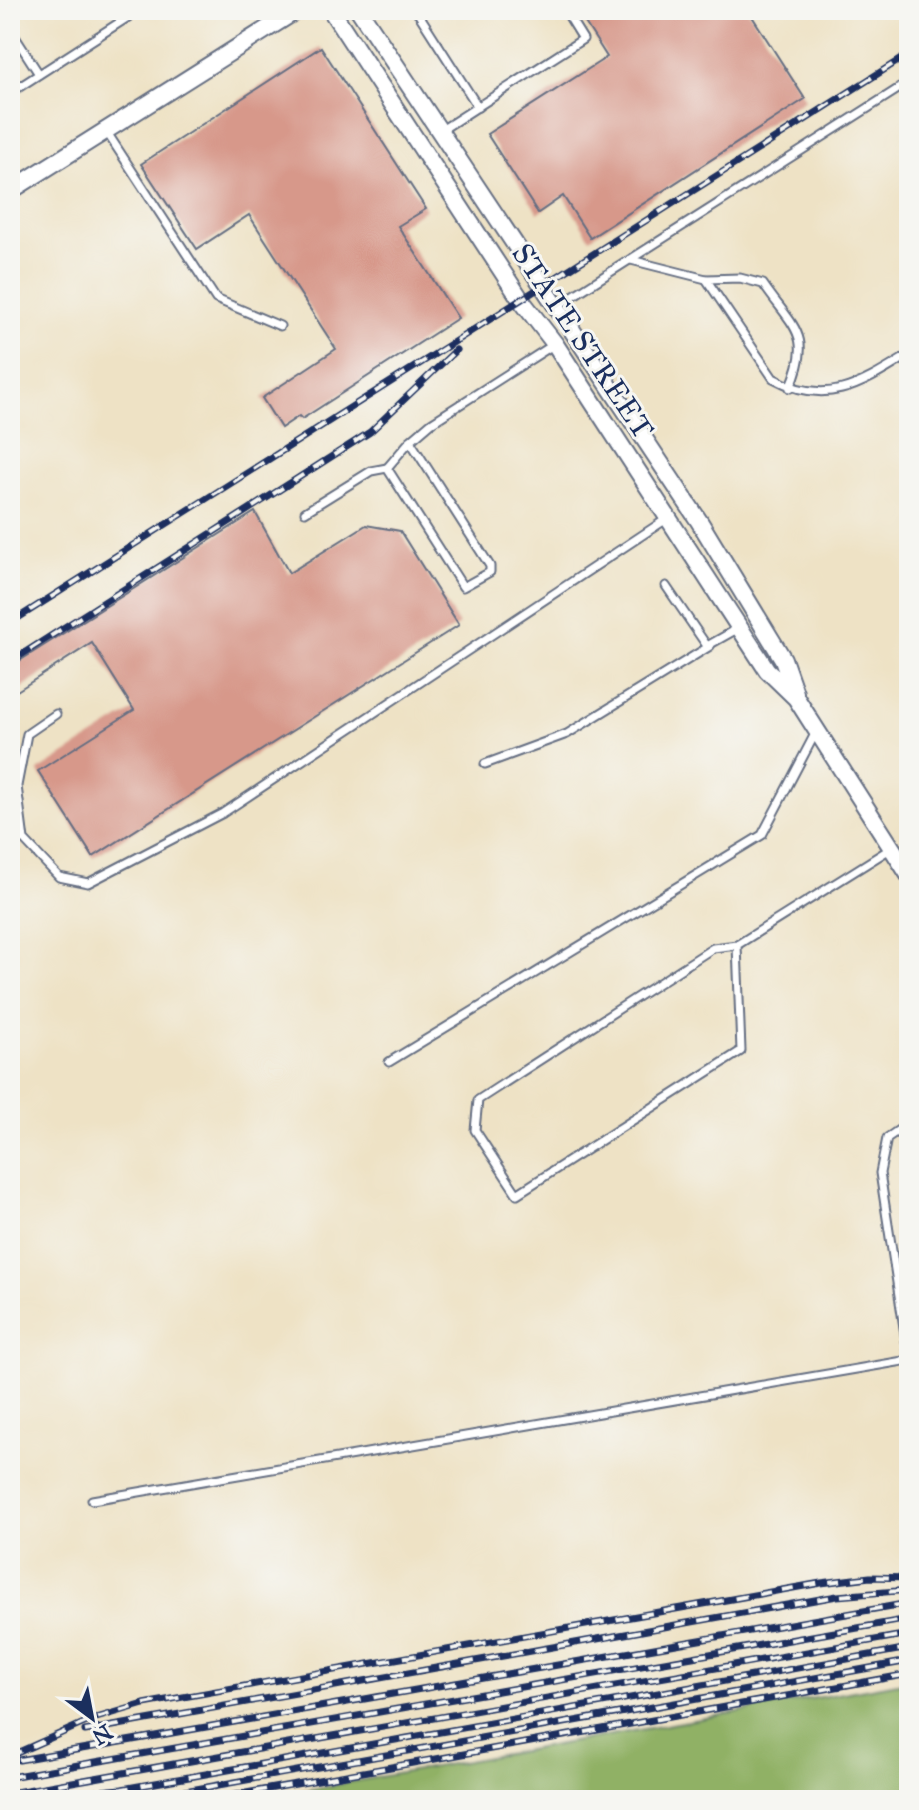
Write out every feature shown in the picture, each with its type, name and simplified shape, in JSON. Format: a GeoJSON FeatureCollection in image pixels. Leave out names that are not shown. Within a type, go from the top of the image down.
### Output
{"type":"FeatureCollection","features":[{"type":"Feature","properties":{"kind":"street"},"geometry":{"type":"LineString","coordinates":[[10,191],[297,10]]}},
{"type":"Feature","properties":{"kind":"street","name":"STATE STREET"},"geometry":{"type":"LineString","coordinates":[[331,10],[462,213],[555,344],[767,670],[796,698],[909,875]]}},
{"type":"Feature","properties":{"kind":"street","name":"STATE STREET"},"geometry":{"type":"LineString","coordinates":[[359,10],[706,534],[783,659],[796,698]]}},
{"type":"Feature","properties":{"kind":"lane"},"geometry":{"type":"LineString","coordinates":[[10,93],[139,10]]}},
{"type":"Feature","properties":{"kind":"lane"},"geometry":{"type":"LineString","coordinates":[[416,10],[478,107]]}},
{"type":"Feature","properties":{"kind":"lane"},"geometry":{"type":"LineString","coordinates":[[439,132],[583,39],[565,10]]}},
{"type":"Feature","properties":{"kind":"lane"},"geometry":{"type":"LineString","coordinates":[[10,29],[39,74]]}},
{"type":"Feature","properties":{"kind":"lane"},"geometry":{"type":"LineString","coordinates":[[555,307],[909,82]]}},
{"type":"Feature","properties":{"kind":"lane"},"geometry":{"type":"LineString","coordinates":[[106,131],[216,299],[280,326]]}},
{"type":"Feature","properties":{"kind":"lane"},"geometry":{"type":"LineString","coordinates":[[631,260],[706,279],[740,278],[763,284],[802,342],[803,360],[790,388]]}},
{"type":"Feature","properties":{"kind":"lane"},"geometry":{"type":"LineString","coordinates":[[706,279],[773,378],[790,388],[819,395],[834,391],[864,382],[909,355]]}},
{"type":"Feature","properties":{"kind":"lane"},"geometry":{"type":"LineString","coordinates":[[305,512],[371,471],[387,468],[410,441],[431,423],[555,344]]}},
{"type":"Feature","properties":{"kind":"lane"},"geometry":{"type":"LineString","coordinates":[[387,468],[463,587],[490,572],[410,441]]}},
{"type":"Feature","properties":{"kind":"lane"},"geometry":{"type":"LineString","coordinates":[[56,714],[27,734],[17,786],[24,840],[59,877],[88,883],[223,813],[668,518]]}},
{"type":"Feature","properties":{"kind":"lane"},"geometry":{"type":"LineString","coordinates":[[666,586],[703,642],[710,646]]}},
{"type":"Feature","properties":{"kind":"lane"},"geometry":{"type":"LineString","coordinates":[[485,764],[567,734],[739,628]]}},
{"type":"Feature","properties":{"kind":"lane"},"geometry":{"type":"LineString","coordinates":[[389,1062],[762,835],[817,730]]}},
{"type":"Feature","properties":{"kind":"lane"},"geometry":{"type":"LineString","coordinates":[[737,945],[741,1051],[517,1194],[475,1130],[478,1100],[713,948],[737,945],[892,848]]}},
{"type":"Feature","properties":{"kind":"lane"},"geometry":{"type":"LineString","coordinates":[[92,1500],[909,1360],[880,1173],[887,1138],[909,1123]]}},
{"type":"Feature","properties":{"kind":"green space"},"geometry":{"type":"Polygon","coordinates":[[[909,1681],[909,1800],[252,1800],[909,1681]]]}},
{"type":"Feature","properties":{"kind":"building"},"geometry":{"type":"Polygon","coordinates":[[[577,10],[748,10],[805,99],[590,238],[563,196],[538,213],[487,134],[607,57],[577,10]]]}},
{"type":"Feature","properties":{"kind":"building"},"geometry":{"type":"Polygon","coordinates":[[[321,47],[426,209],[398,226],[458,318],[302,419],[299,416],[281,428],[262,398],[336,349],[249,215],[197,249],[141,164],[321,47]]]}},
{"type":"Feature","properties":{"kind":"building"},"geometry":{"type":"Polygon","coordinates":[[[255,512],[289,573],[366,525],[400,531],[459,625],[93,857],[38,771],[134,710],[92,643],[17,691],[10,681],[10,667],[255,512]]]}},
{"type":"Feature","properties":{"kind":"railway"},"geometry":{"type":"LineString","coordinates":[[10,623],[909,54]]}},
{"type":"Feature","properties":{"kind":"railway"},"geometry":{"type":"LineString","coordinates":[[10,662],[370,432],[456,350]]}},
{"type":"Feature","properties":{"kind":"railway"},"geometry":{"type":"LineString","coordinates":[[10,1756],[93,1719],[144,1704],[821,1583],[870,1577],[909,1578]]}},
{"type":"Feature","properties":{"kind":"railway"},"geometry":{"type":"LineString","coordinates":[[85,1731],[837,1596],[909,1590]]}},
{"type":"Feature","properties":{"kind":"railway"},"geometry":{"type":"LineString","coordinates":[[19,1760],[909,1603]]}},
{"type":"Feature","properties":{"kind":"railway"},"geometry":{"type":"LineString","coordinates":[[10,1777],[909,1619]]}},
{"type":"Feature","properties":{"kind":"railway"},"geometry":{"type":"LineString","coordinates":[[10,1793],[909,1634]]}},
{"type":"Feature","properties":{"kind":"railway"},"geometry":{"type":"LineString","coordinates":[[46,1796],[122,1789],[909,1648]]}},
{"type":"Feature","properties":{"kind":"railway"},"geometry":{"type":"LineString","coordinates":[[135,1800],[909,1661]]}},
{"type":"Feature","properties":{"kind":"railway"},"geometry":{"type":"LineString","coordinates":[[207,1800],[909,1674]]}}]}
